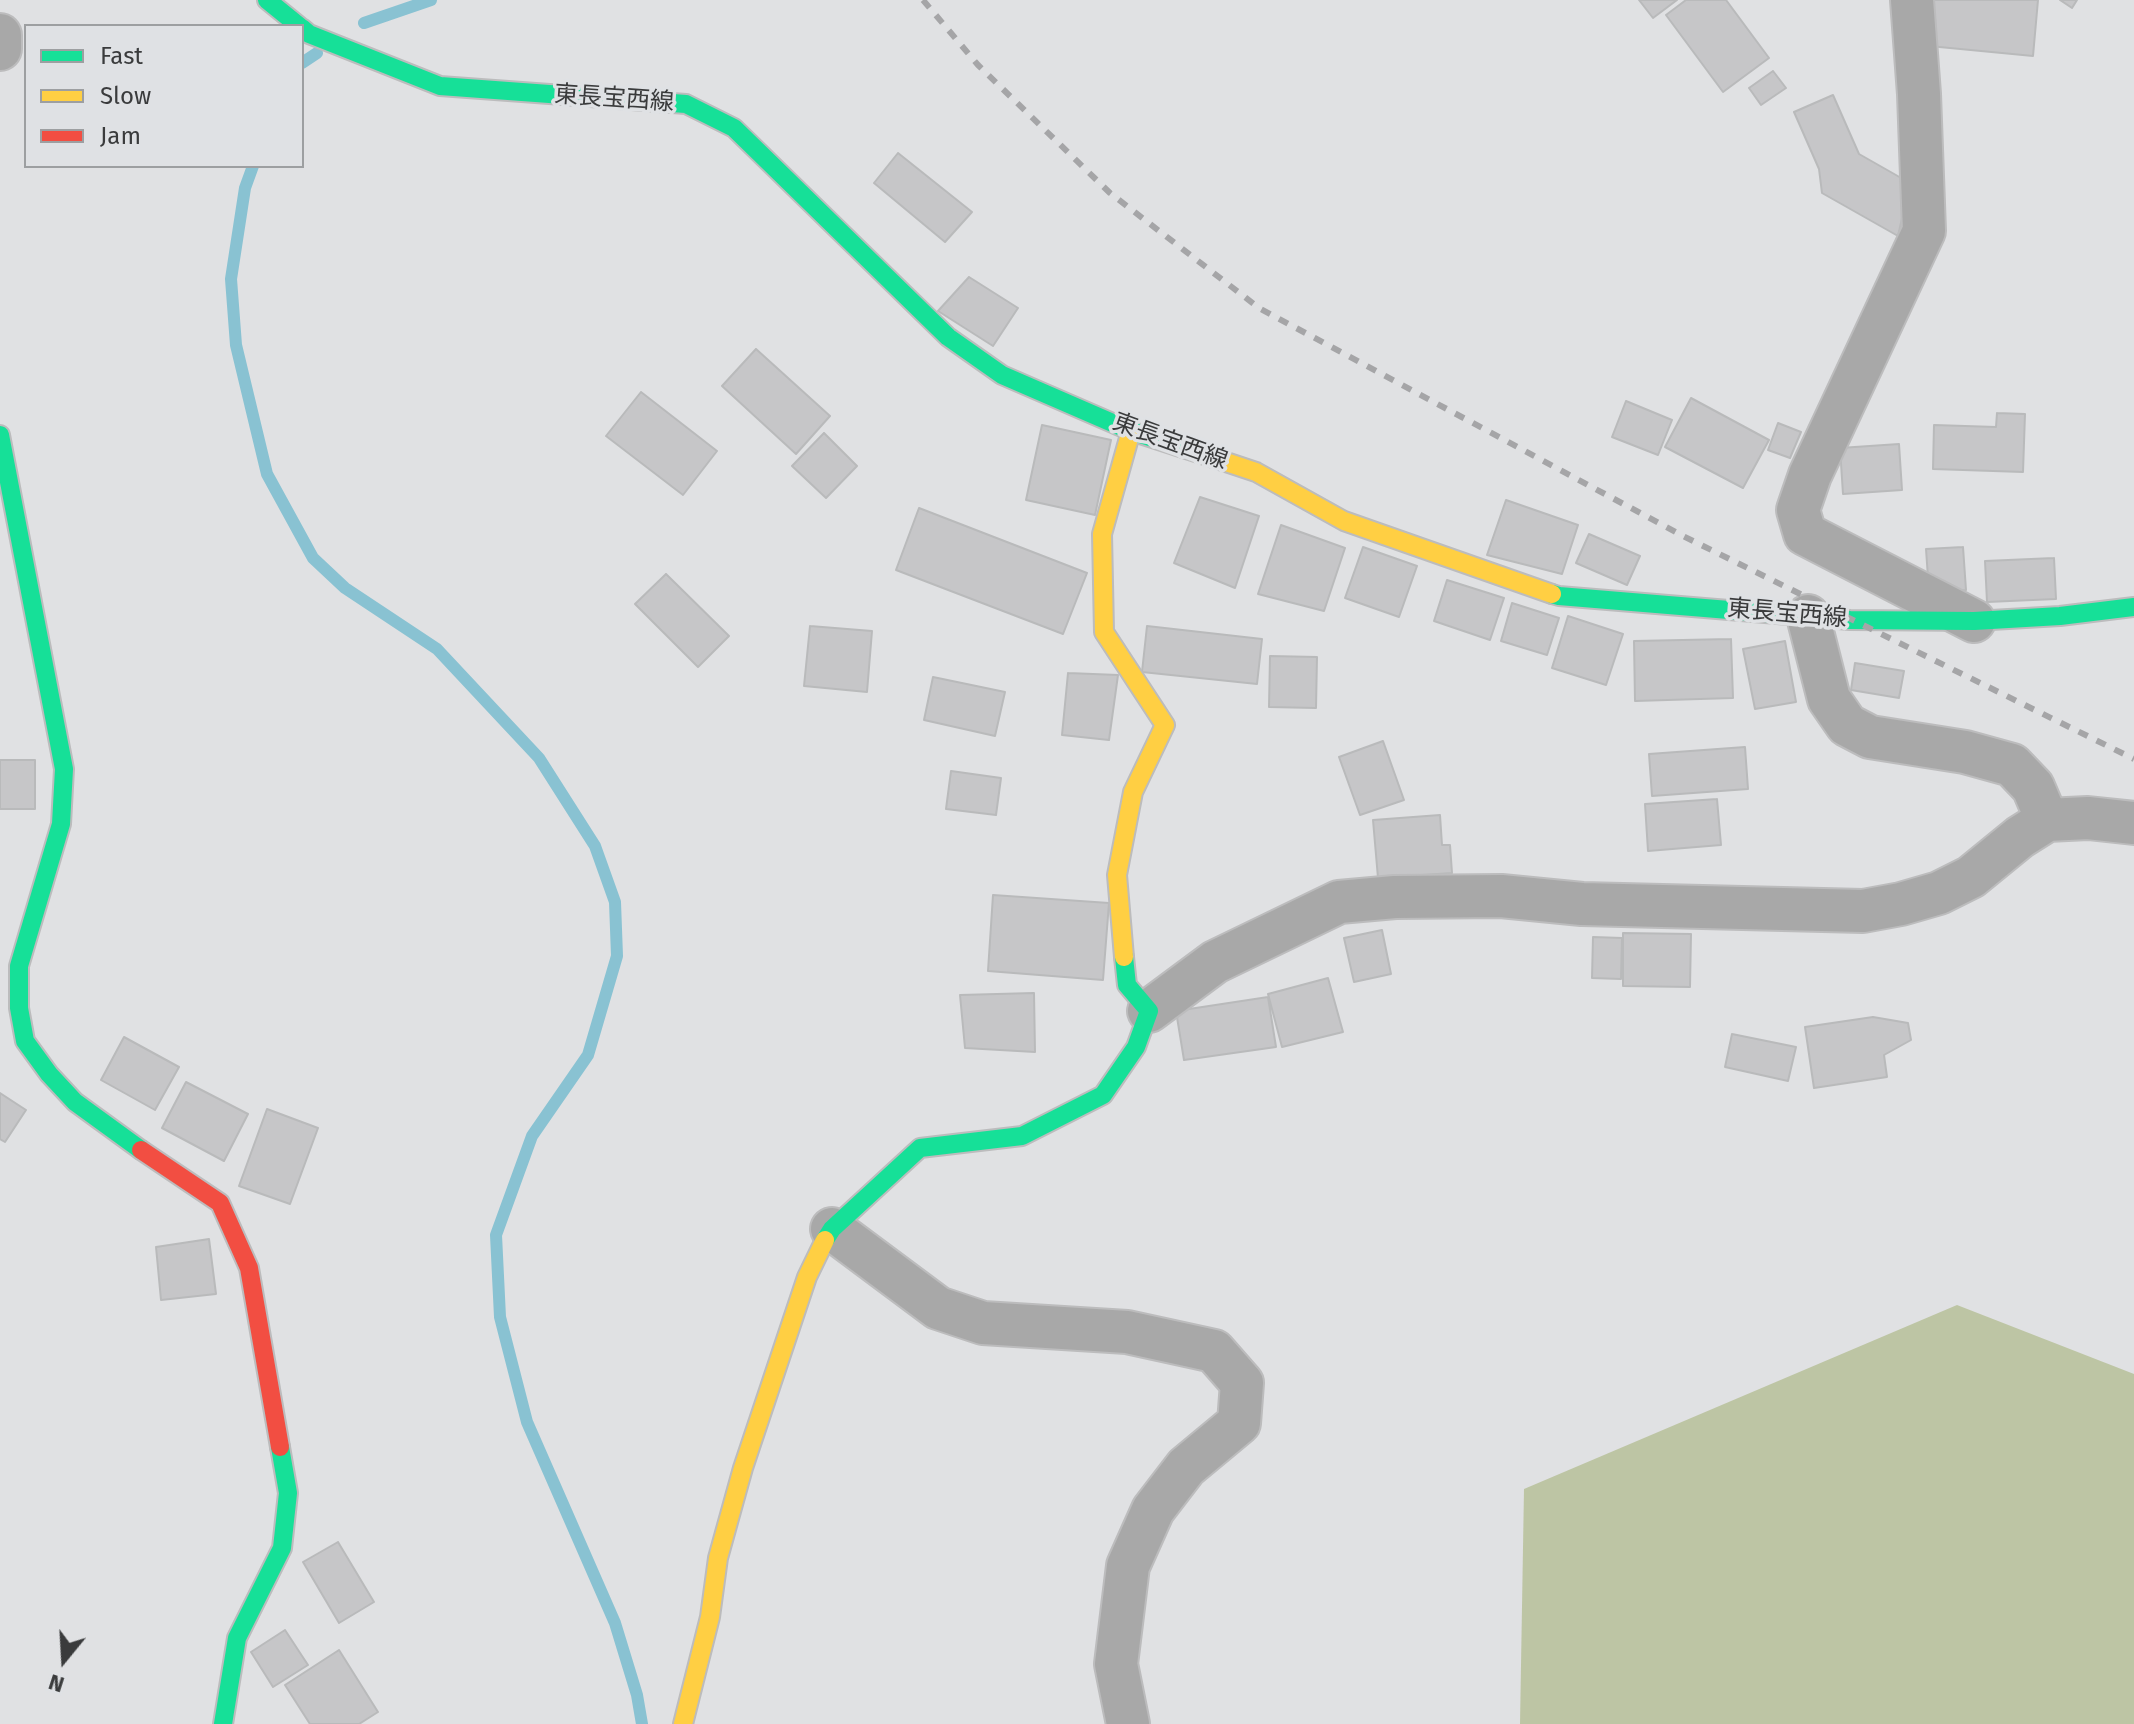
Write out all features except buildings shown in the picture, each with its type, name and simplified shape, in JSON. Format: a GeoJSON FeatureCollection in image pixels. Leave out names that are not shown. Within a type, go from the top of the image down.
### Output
{"type":"FeatureCollection","features":[{"type":"Feature","properties":{"kind":"street","name":"東長宝西線"},"geometry":{"type":"LineString","coordinates":[[267,0],[296,24]]}},
{"type":"Feature","properties":{"kind":"street"},"geometry":{"type":"LineString","coordinates":[[1912,0],[1924,231],[1810,475],[1798,510],[1805,534],[1974,621]]}},
{"type":"Feature","properties":{"kind":"street","name":"東長宝西線"},"geometry":{"type":"LineString","coordinates":[[304,30],[440,86],[686,104],[734,128],[948,337],[1002,375],[1131,431],[1256,472],[1344,521],[1559,596],[1850,620],[1974,621],[2060,616],[2134,607]]}},
{"type":"Feature","properties":{"kind":"street"},"geometry":{"type":"LineString","coordinates":[[0,35],[0,49]]}},
{"type":"Feature","properties":{"kind":"street"},"geometry":{"type":"LineString","coordinates":[[1131,431],[1102,534],[1104,632],[1165,725],[1133,792],[1117,875],[1127,985],[1149,1011]]}},
{"type":"Feature","properties":{"kind":"street"},"geometry":{"type":"LineString","coordinates":[[0,435],[64,769],[61,824],[19,966],[19,1008],[25,1041],[75,1102],[220,1203],[249,1268],[288,1493],[282,1548],[237,1638],[223,1724]]}},
{"type":"Feature","properties":{"kind":"street"},"geometry":{"type":"LineString","coordinates":[[1808,616],[1829,699],[1847,725],[1870,737],[1965,752],[2012,765],[2033,787],[2047,820]]}},
{"type":"Feature","properties":{"kind":"street"},"geometry":{"type":"LineString","coordinates":[[683,1724],[710,1617],[718,1558],[743,1468],[807,1277],[832,1229],[920,1148],[1022,1136],[1103,1095],[1136,1047],[1149,1011],[1215,962],[1339,902],[1395,897],[1501,896],[1582,904],[1863,911],[1939,893],[1971,877],[2020,837],[2047,820],[2088,818],[2134,823]]}},
{"type":"Feature","properties":{"kind":"street"},"geometry":{"type":"LineString","coordinates":[[832,1229],[938,1308],[983,1323],[1127,1332],[1214,1351],[1242,1383],[1239,1423],[1186,1467],[1169,1488],[1153,1510],[1128,1566],[1116,1664],[1128,1724]]}},
{"type":"Feature","properties":{"kind":"green space"},"geometry":{"type":"Polygon","coordinates":[[[1957,1305],[2134,1374],[2134,1724],[1520,1724],[1524,1489],[1957,1305]]]}},
{"type":"Feature","properties":{"kind":"waterway"},"geometry":{"type":"LineString","coordinates":[[364,23],[431,0]]}},
{"type":"Feature","properties":{"kind":"waterway"},"geometry":{"type":"LineString","coordinates":[[304,62],[317,53]]}},
{"type":"Feature","properties":{"kind":"waterway"},"geometry":{"type":"LineString","coordinates":[[252,168],[245,188],[231,279],[236,345],[267,474],[313,558],[345,588],[437,649],[539,758],[595,846],[615,902],[617,956],[588,1055],[532,1136],[496,1235],[500,1317],[527,1422],[615,1623],[637,1695],[642,1724]]}},
{"type":"Feature","properties":{"kind":"railway"},"geometry":{"type":"LineString","coordinates":[[923,0],[978,65],[1110,193],[1259,308],[1683,536],[2134,759]]}},
{"type":"Feature","properties":{"kind":"traffic: fast"},"geometry":{"type":"LineString","coordinates":[[267,0],[297,24]]}},
{"type":"Feature","properties":{"kind":"traffic: fast"},"geometry":{"type":"LineString","coordinates":[[304,30],[440,86],[686,104],[734,128],[948,337],[1002,375],[1131,431],[1214,458]]}},
{"type":"Feature","properties":{"kind":"traffic: fast"},"geometry":{"type":"LineString","coordinates":[[0,435],[64,769],[61,824],[19,966],[19,1008],[25,1041],[75,1102],[141,1150]]}},
{"type":"Feature","properties":{"kind":"traffic: fast"},"geometry":{"type":"LineString","coordinates":[[1552,594],[1850,620],[1974,621],[2060,616],[2134,607]]}},
{"type":"Feature","properties":{"kind":"traffic: fast"},"geometry":{"type":"LineString","coordinates":[[825,1240],[832,1229],[920,1148],[1022,1136],[1103,1095],[1136,1047],[1149,1011],[1127,985],[1124,957]]}},
{"type":"Feature","properties":{"kind":"traffic: fast"},"geometry":{"type":"LineString","coordinates":[[223,1724],[237,1638],[282,1548],[288,1493],[280,1447]]}},
{"type":"Feature","properties":{"kind":"traffic: slow"},"geometry":{"type":"LineString","coordinates":[[1124,957],[1117,875],[1133,792],[1165,725],[1104,632],[1102,534],[1131,431]]}},
{"type":"Feature","properties":{"kind":"traffic: slow"},"geometry":{"type":"LineString","coordinates":[[1214,458],[1256,472],[1344,521],[1552,594]]}},
{"type":"Feature","properties":{"kind":"traffic: slow"},"geometry":{"type":"LineString","coordinates":[[683,1724],[710,1617],[718,1558],[743,1468],[807,1277],[825,1240]]}},
{"type":"Feature","properties":{"kind":"traffic: jam"},"geometry":{"type":"LineString","coordinates":[[141,1150],[220,1203],[249,1268],[280,1447]]}}]}
